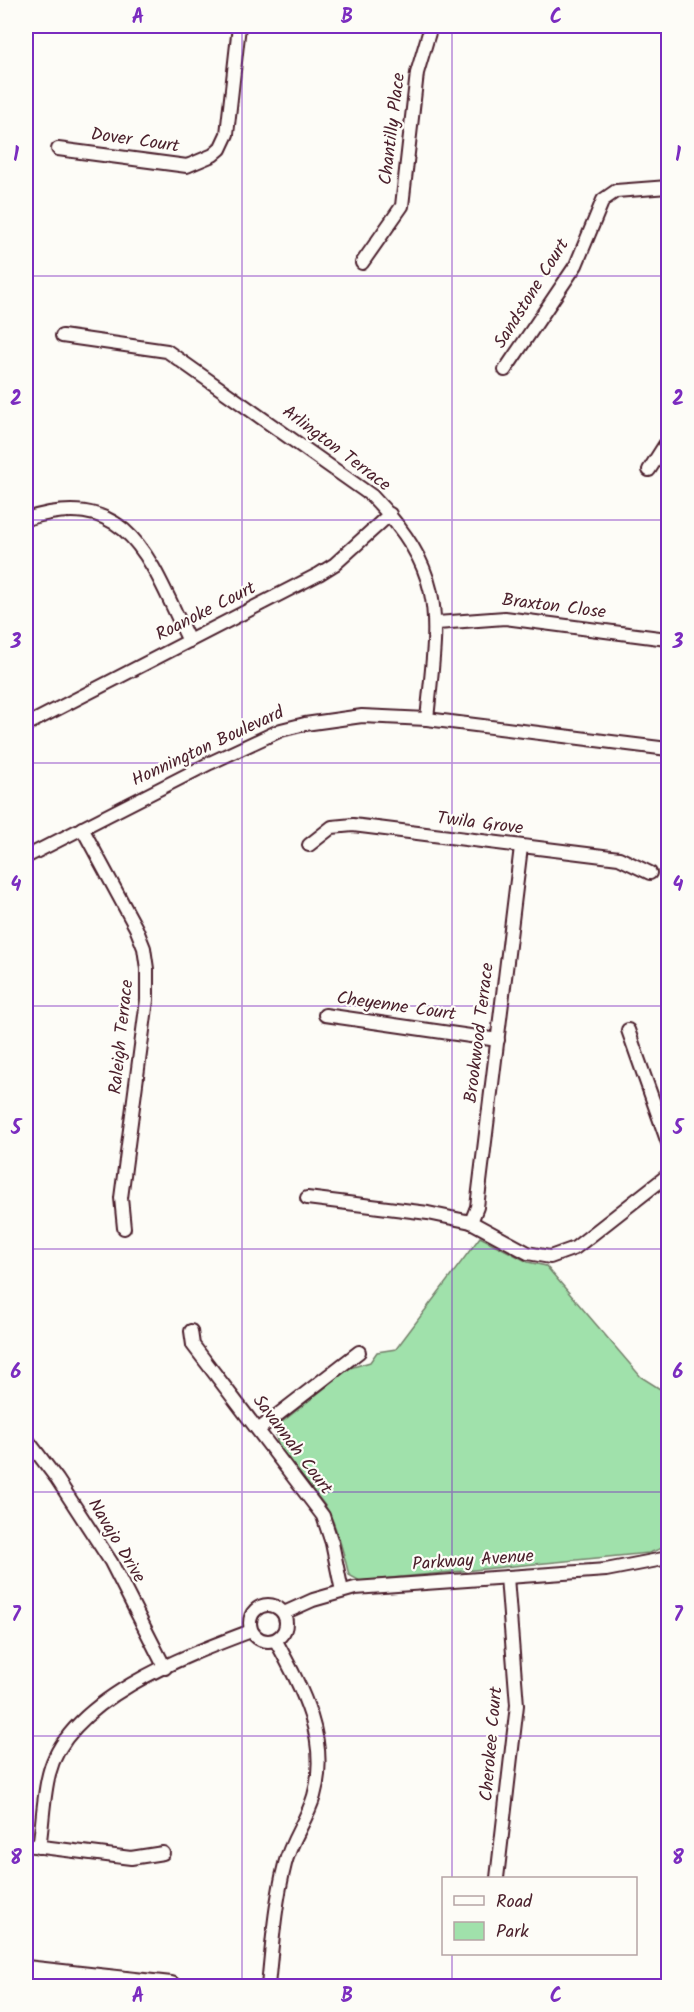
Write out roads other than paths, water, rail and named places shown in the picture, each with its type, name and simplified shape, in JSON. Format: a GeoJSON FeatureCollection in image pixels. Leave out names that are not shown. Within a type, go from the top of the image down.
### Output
{"type":"FeatureCollection","features":[{"type":"Feature","properties":{"kind":"street","name":"Dover Court"},"geometry":{"type":"LineString","coordinates":[[58,149],[187,166],[208,159],[220,149],[227,134],[240,26]]}},
{"type":"Feature","properties":{"kind":"street","name":"Chantilly Place"},"geometry":{"type":"LineString","coordinates":[[362,263],[402,206],[417,73],[431,26]]}},
{"type":"Feature","properties":{"kind":"street","name":"Sandstone Court"},"geometry":{"type":"LineString","coordinates":[[505,370],[576,265],[603,200],[616,191],[669,187]]}},
{"type":"Feature","properties":{"kind":"street","name":"Arlington Terrace"},"geometry":{"type":"LineString","coordinates":[[62,336],[167,351],[293,437],[372,496],[390,514],[417,551],[427,572],[436,623],[427,719]]}},
{"type":"Feature","properties":{"kind":"street"},"geometry":{"type":"LineString","coordinates":[[649,470],[669,440]]}},
{"type":"Feature","properties":{"kind":"street"},"geometry":{"type":"LineString","coordinates":[[26,519],[50,512],[73,509],[90,512],[124,527],[146,553],[189,641]]}},
{"type":"Feature","properties":{"kind":"street","name":"Roanoke Court"},"geometry":{"type":"LineString","coordinates":[[26,725],[319,574],[335,564],[390,514]]}},
{"type":"Feature","properties":{"kind":"street","name":"Braxton Close"},"geometry":{"type":"LineString","coordinates":[[436,623],[505,618],[667,639]]}},
{"type":"Feature","properties":{"kind":"street","name":"Honnington Boulevard"},"geometry":{"type":"LineString","coordinates":[[26,857],[281,730],[362,716],[427,719],[669,748]]}},
{"type":"Feature","properties":{"kind":"street","name":"Twila Grove"},"geometry":{"type":"LineString","coordinates":[[309,845],[332,827],[353,825],[521,848],[619,858],[650,873]]}},
{"type":"Feature","properties":{"kind":"street","name":"Raleigh Terrace"},"geometry":{"type":"LineString","coordinates":[[82,828],[136,928],[147,969],[147,1000],[121,1198],[124,1228]]}},
{"type":"Feature","properties":{"kind":"street","name":"Brookwood Terrace"},"geometry":{"type":"LineString","coordinates":[[471,1222],[477,1207],[521,848]]}},
{"type":"Feature","properties":{"kind":"street","name":"Cheyenne Court"},"geometry":{"type":"LineString","coordinates":[[325,1015],[498,1040]]}},
{"type":"Feature","properties":{"kind":"street"},"geometry":{"type":"LineString","coordinates":[[628,1030],[669,1143]]}},
{"type":"Feature","properties":{"kind":"street"},"geometry":{"type":"LineString","coordinates":[[307,1198],[428,1213],[471,1222],[528,1252],[541,1257],[559,1256],[575,1248],[669,1175]]}},
{"type":"Feature","properties":{"kind":"street","name":"Savannah Court"},"geometry":{"type":"LineString","coordinates":[[191,1331],[193,1345],[323,1516],[332,1543],[342,1591]]}},
{"type":"Feature","properties":{"kind":"street"},"geometry":{"type":"LineString","coordinates":[[258,1430],[359,1352]]}},
{"type":"Feature","properties":{"kind":"street","name":"Navajo Drive"},"geometry":{"type":"LineString","coordinates":[[26,1438],[57,1479],[111,1562],[165,1668]]}},
{"type":"Feature","properties":{"kind":"street","name":"Parkway Avenue"},"geometry":{"type":"LineString","coordinates":[[284,1613],[342,1591],[615,1569],[669,1558]]}},
{"type":"Feature","properties":{"kind":"street","name":"Cherokee Court"},"geometry":{"type":"LineString","coordinates":[[496,1877],[517,1705],[507,1577]]}},
{"type":"Feature","properties":{"kind":"street"},"geometry":{"type":"LineString","coordinates":[[263,1605],[278,1607],[284,1613],[286,1626],[276,1641],[259,1640],[251,1631],[252,1614],[263,1605]]}},
{"type":"Feature","properties":{"kind":"street"},"geometry":{"type":"LineString","coordinates":[[39,1847],[49,1773],[69,1734],[86,1716],[109,1698],[165,1668],[251,1631]]}},
{"type":"Feature","properties":{"kind":"street"},"geometry":{"type":"LineString","coordinates":[[268,1986],[284,1866],[314,1797],[320,1764],[313,1720],[297,1679],[276,1641]]}},
{"type":"Feature","properties":{"kind":"street"},"geometry":{"type":"LineString","coordinates":[[26,1845],[131,1858],[163,1853]]}},
{"type":"Feature","properties":{"kind":"street"},"geometry":{"type":"LineString","coordinates":[[26,1970],[171,1986]]}}]}
